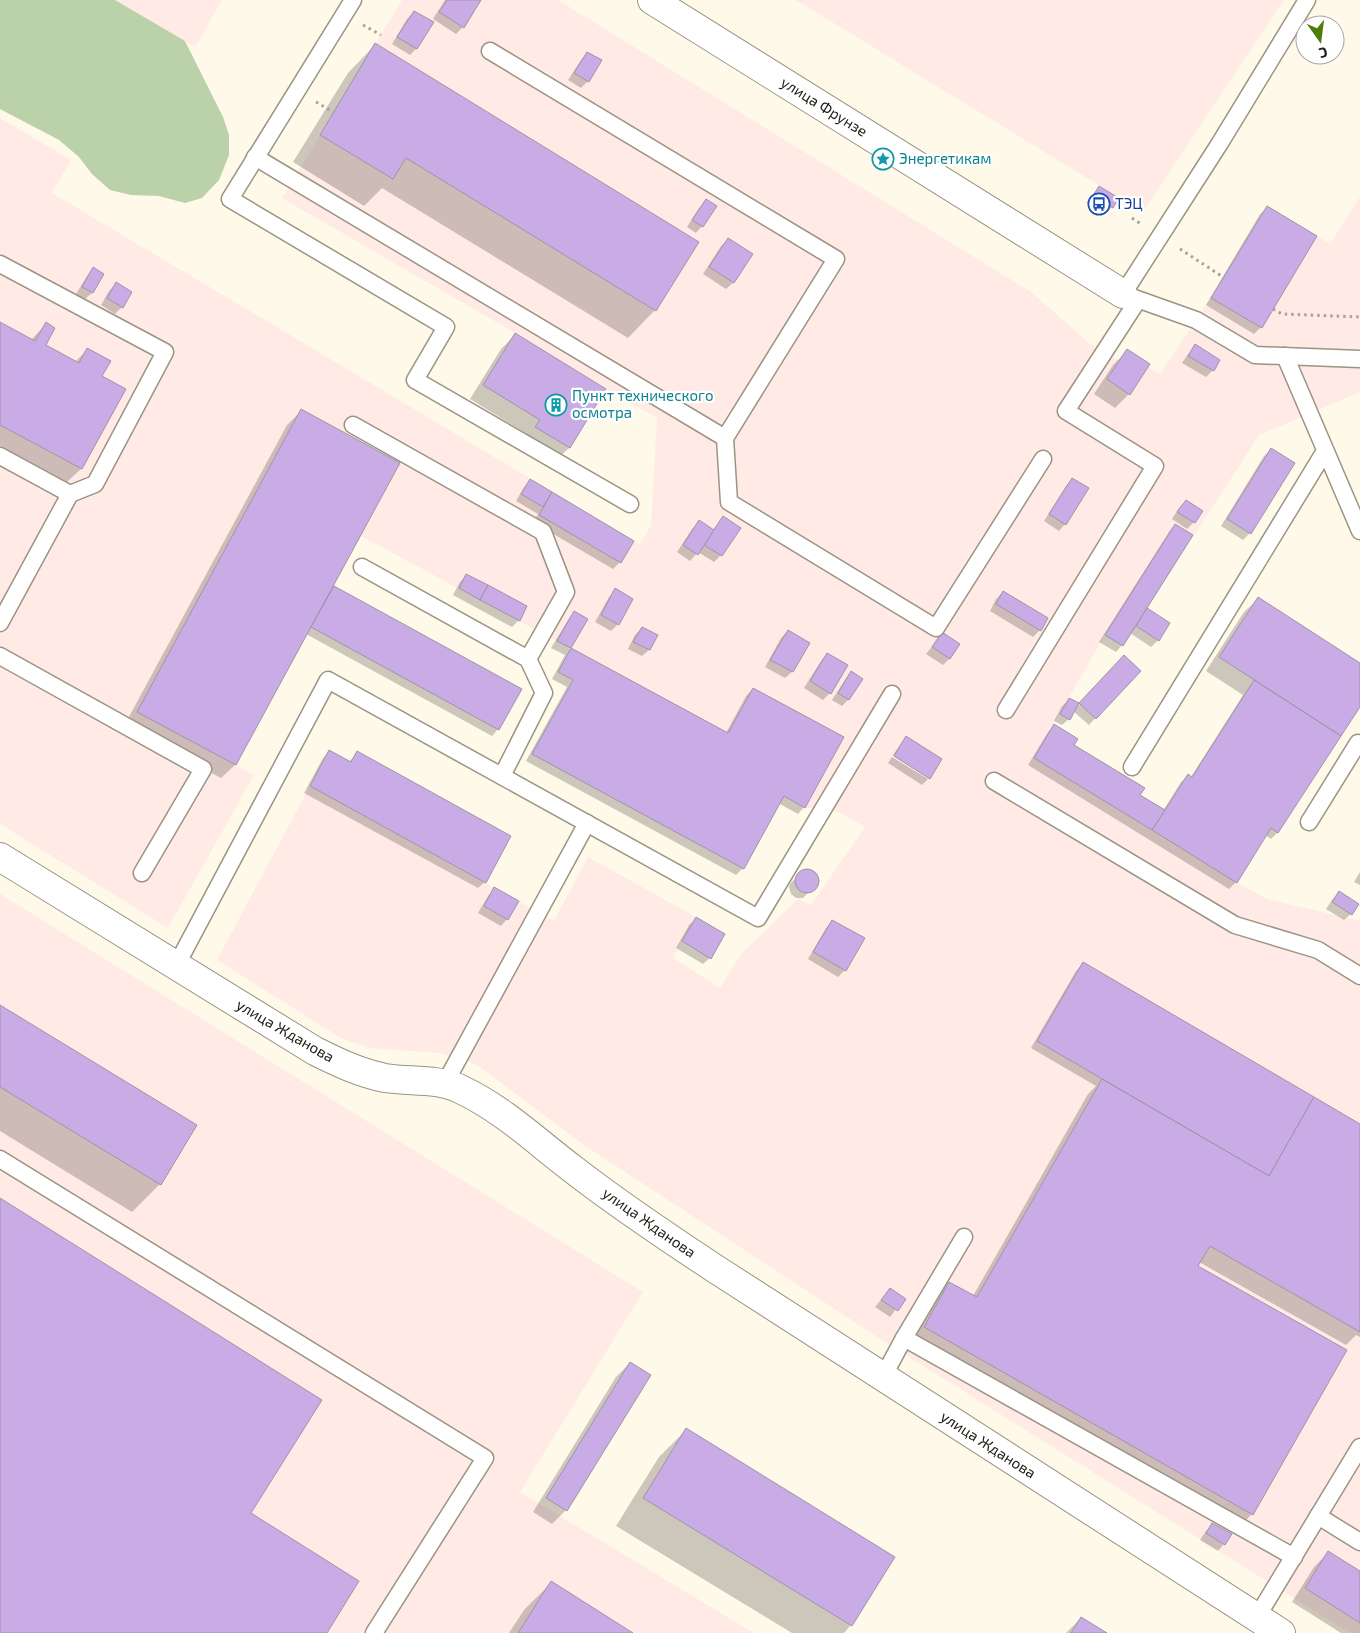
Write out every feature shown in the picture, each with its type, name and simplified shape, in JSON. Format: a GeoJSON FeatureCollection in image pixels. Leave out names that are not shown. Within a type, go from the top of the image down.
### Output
{"type":"FeatureCollection","features":[{"type":"Feature","properties":{"kind":"street","name":"улица Фрунзе"},"geometry":{"type":"LineString","coordinates":[[652,0],[1131,297]]}},
{"type":"Feature","properties":{"kind":"street","name":"улица Жданова"},"geometry":{"type":"LineString","coordinates":[[0,857],[315,1051],[348,1067],[385,1078],[429,1081],[458,1088],[487,1103],[640,1218],[714,1268],[1281,1633]]}},
{"type":"Feature","properties":{"kind":"lane"},"geometry":{"type":"LineString","coordinates":[[353,0],[230,199],[446,327],[415,380],[630,504]]}},
{"type":"Feature","properties":{"kind":"lane"},"geometry":{"type":"LineString","coordinates":[[1006,710],[1155,466],[1066,411],[1220,143],[1306,0]]}},
{"type":"Feature","properties":{"kind":"lane"},"geometry":{"type":"LineString","coordinates":[[490,50],[836,259],[725,438],[729,502],[936,628],[1043,459]]}},
{"type":"Feature","properties":{"kind":"lane"},"geometry":{"type":"LineString","coordinates":[[255,157],[725,438]]}},
{"type":"Feature","properties":{"kind":"lane"},"geometry":{"type":"LineString","coordinates":[[0,264],[165,352],[95,484],[70,494],[0,623]]}},
{"type":"Feature","properties":{"kind":"lane"},"geometry":{"type":"LineString","coordinates":[[1131,297],[1196,320],[1255,355],[1360,359]]}},
{"type":"Feature","properties":{"kind":"lane"},"geometry":{"type":"LineString","coordinates":[[1285,356],[1360,531]]}},
{"type":"Feature","properties":{"kind":"lane"},"geometry":{"type":"LineString","coordinates":[[353,425],[543,532],[566,592],[528,659]]}},
{"type":"Feature","properties":{"kind":"lane"},"geometry":{"type":"LineString","coordinates":[[1132,767],[1325,451]]}},
{"type":"Feature","properties":{"kind":"lane"},"geometry":{"type":"LineString","coordinates":[[0,456],[70,494]]}},
{"type":"Feature","properties":{"kind":"lane"},"geometry":{"type":"LineString","coordinates":[[362,567],[528,659],[544,693],[502,776]]}},
{"type":"Feature","properties":{"kind":"lane"},"geometry":{"type":"LineString","coordinates":[[0,656],[204,769],[142,873]]}},
{"type":"Feature","properties":{"kind":"lane"},"geometry":{"type":"LineString","coordinates":[[176,966],[328,680],[758,918],[892,694]]}},
{"type":"Feature","properties":{"kind":"lane"},"geometry":{"type":"LineString","coordinates":[[1308,822],[1358,743],[1360,744]]}},
{"type":"Feature","properties":{"kind":"lane"},"geometry":{"type":"LineString","coordinates":[[994,781],[1235,925],[1318,950],[1360,976]]}},
{"type":"Feature","properties":{"kind":"lane"},"geometry":{"type":"LineString","coordinates":[[444,1084],[586,823]]}},
{"type":"Feature","properties":{"kind":"lane"},"geometry":{"type":"LineString","coordinates":[[0,1159],[485,1458],[374,1633]]}},
{"type":"Feature","properties":{"kind":"lane"},"geometry":{"type":"LineString","coordinates":[[883,1377],[964,1237]]}},
{"type":"Feature","properties":{"kind":"lane"},"geometry":{"type":"LineString","coordinates":[[904,1338],[1294,1557]]}},
{"type":"Feature","properties":{"kind":"lane"},"geometry":{"type":"LineString","coordinates":[[1257,1617],[1360,1447]]}},
{"type":"Feature","properties":{"kind":"lane"},"geometry":{"type":"LineString","coordinates":[[1318,1516],[1360,1542]]}},
{"type":"Feature","properties":{"kind":"path"},"geometry":{"type":"LineString","coordinates":[[361,23],[381,35]]}},
{"type":"Feature","properties":{"kind":"path"},"geometry":{"type":"LineString","coordinates":[[1273,309],[1282,314],[1360,317]]}},
{"type":"Feature","properties":{"kind":"shaded area"},"geometry":{"type":"Polygon","coordinates":[[[115,0],[222,0],[195,47],[115,0]]]}},
{"type":"Feature","properties":{"kind":"shaded area"},"geometry":{"type":"Polygon","coordinates":[[[402,0],[558,0],[1031,292],[1089,343],[1119,361],[1127,349],[1150,364],[1149,367],[1160,374],[1211,298],[1267,206],[1330,244],[1360,197],[1360,392],[1259,435],[1123,646],[1105,635],[1034,757],[1237,883],[1267,899],[1360,921],[1360,1633],[1350,1633],[882,1340],[584,1145],[476,1064],[439,1053],[371,1048],[341,1038],[217,960],[310,786],[554,921],[588,857],[696,917],[673,958],[720,988],[741,954],[798,899],[811,905],[865,827],[840,813],[824,808],[805,808],[843,737],[753,688],[728,733],[361,536],[236,765],[254,775],[168,928],[0,824],[0,118],[71,160],[52,193],[640,544],[651,526],[657,418],[282,198],[402,0]]]}},
{"type":"Feature","properties":{"kind":"shaded area"},"geometry":{"type":"Polygon","coordinates":[[[796,0],[1284,0],[1143,212],[796,0]]]}},
{"type":"Feature","properties":{"kind":"shaded area"},"geometry":{"type":"Polygon","coordinates":[[[0,894],[643,1292],[520,1492],[754,1633],[0,1633],[0,894]]]}},
{"type":"Feature","properties":{"kind":"green space"},"geometry":{"type":"Polygon","coordinates":[[[0,0],[115,0],[185,41],[223,117],[229,135],[229,155],[219,180],[202,198],[185,203],[159,196],[131,195],[110,190],[92,174],[79,157],[59,140],[0,109],[0,0]]]}},
{"type":"Feature","properties":{"kind":"building"},"geometry":{"type":"Polygon","coordinates":[[[447,0],[481,0],[464,28],[439,12],[447,0]]]}},
{"type":"Feature","properties":{"kind":"building"},"geometry":{"type":"Polygon","coordinates":[[[414,11],[434,22],[417,49],[397,37],[414,11]]]}},
{"type":"Feature","properties":{"kind":"building"},"geometry":{"type":"Polygon","coordinates":[[[375,43],[699,242],[656,311],[406,158],[393,179],[320,135],[375,43]]]}},
{"type":"Feature","properties":{"kind":"building"},"geometry":{"type":"Polygon","coordinates":[[[587,52],[602,60],[589,82],[574,73],[587,52]]]}},
{"type":"Feature","properties":{"kind":"building"},"geometry":{"type":"Polygon","coordinates":[[[1099,186],[1119,198],[1113,208],[1093,196],[1099,186]]]}},
{"type":"Feature","properties":{"kind":"building"},"geometry":{"type":"Polygon","coordinates":[[[706,199],[717,206],[703,227],[692,220],[706,199]]]}},
{"type":"Feature","properties":{"kind":"building"},"geometry":{"type":"Polygon","coordinates":[[[1267,206],[1317,236],[1262,328],[1211,298],[1267,206]]]}},
{"type":"Feature","properties":{"kind":"building"},"geometry":{"type":"Polygon","coordinates":[[[728,238],[753,254],[734,283],[709,267],[728,238]]]}},
{"type":"Feature","properties":{"kind":"building"},"geometry":{"type":"Polygon","coordinates":[[[93,267],[104,274],[93,293],[82,287],[93,267]]]}},
{"type":"Feature","properties":{"kind":"building"},"geometry":{"type":"Polygon","coordinates":[[[116,282],[132,292],[123,308],[107,298],[116,282]]]}},
{"type":"Feature","properties":{"kind":"building"},"geometry":{"type":"Polygon","coordinates":[[[0,322],[35,341],[46,322],[55,328],[46,345],[79,363],[87,348],[111,361],[102,376],[126,389],[82,469],[0,425],[0,322]]]}},
{"type":"Feature","properties":{"kind":"building","name":"Пункт технического осмотра"},"geometry":{"type":"Polygon","coordinates":[[[515,333],[606,389],[570,448],[535,427],[540,420],[483,385],[515,333]]]}},
{"type":"Feature","properties":{"kind":"building"},"geometry":{"type":"Polygon","coordinates":[[[1195,344],[1220,360],[1214,371],[1188,356],[1195,344]]]}},
{"type":"Feature","properties":{"kind":"building"},"geometry":{"type":"Polygon","coordinates":[[[1127,349],[1150,364],[1130,395],[1107,379],[1127,349]]]}},
{"type":"Feature","properties":{"kind":"building"},"geometry":{"type":"Polygon","coordinates":[[[301,409],[400,463],[236,765],[137,712],[301,409]]]}},
{"type":"Feature","properties":{"kind":"building"},"geometry":{"type":"Polygon","coordinates":[[[1271,448],[1295,463],[1251,534],[1227,519],[1271,448]]]}},
{"type":"Feature","properties":{"kind":"building"},"geometry":{"type":"Polygon","coordinates":[[[1072,478],[1089,488],[1066,525],[1049,514],[1072,478]]]}},
{"type":"Feature","properties":{"kind":"building"},"geometry":{"type":"Polygon","coordinates":[[[530,479],[552,492],[543,507],[521,494],[530,479]]]}},
{"type":"Feature","properties":{"kind":"building"},"geometry":{"type":"Polygon","coordinates":[[[552,492],[634,541],[621,563],[539,515],[552,492]]]}},
{"type":"Feature","properties":{"kind":"building"},"geometry":{"type":"Polygon","coordinates":[[[1186,500],[1203,511],[1195,523],[1177,512],[1186,500]]]}},
{"type":"Feature","properties":{"kind":"building"},"geometry":{"type":"Polygon","coordinates":[[[723,516],[741,528],[722,556],[704,545],[723,516]]]}},
{"type":"Feature","properties":{"kind":"building"},"geometry":{"type":"Polygon","coordinates":[[[699,520],[714,530],[698,555],[683,545],[699,520]]]}},
{"type":"Feature","properties":{"kind":"building"},"geometry":{"type":"Polygon","coordinates":[[[1175,524],[1193,535],[1123,646],[1105,635],[1175,524]]]}},
{"type":"Feature","properties":{"kind":"building"},"geometry":{"type":"Polygon","coordinates":[[[466,574],[488,585],[480,600],[459,588],[466,574]]]}},
{"type":"Feature","properties":{"kind":"building"},"geometry":{"type":"Polygon","coordinates":[[[488,585],[527,606],[520,621],[480,600],[488,585]]]}},
{"type":"Feature","properties":{"kind":"building"},"geometry":{"type":"Polygon","coordinates":[[[334,586],[522,689],[499,730],[311,627],[334,586]]]}},
{"type":"Feature","properties":{"kind":"building"},"geometry":{"type":"Polygon","coordinates":[[[615,588],[633,599],[619,625],[601,615],[615,588]]]}},
{"type":"Feature","properties":{"kind":"building"},"geometry":{"type":"Polygon","coordinates":[[[1003,591],[1048,618],[1041,631],[996,604],[1003,591]]]}},
{"type":"Feature","properties":{"kind":"building"},"geometry":{"type":"Polygon","coordinates":[[[1258,597],[1360,663],[1360,707],[1341,736],[1219,657],[1258,597]]]}},
{"type":"Feature","properties":{"kind":"building"},"geometry":{"type":"Polygon","coordinates":[[[1147,608],[1170,623],[1159,641],[1136,626],[1147,608]]]}},
{"type":"Feature","properties":{"kind":"building"},"geometry":{"type":"Polygon","coordinates":[[[574,611],[588,619],[571,648],[557,641],[574,611]]]}},
{"type":"Feature","properties":{"kind":"building"},"geometry":{"type":"Polygon","coordinates":[[[642,627],[658,635],[650,650],[633,642],[642,627]]]}},
{"type":"Feature","properties":{"kind":"building"},"geometry":{"type":"Polygon","coordinates":[[[788,630],[810,643],[793,672],[770,660],[788,630]]]}},
{"type":"Feature","properties":{"kind":"building"},"geometry":{"type":"Polygon","coordinates":[[[942,632],[960,644],[950,659],[932,647],[942,632]]]}},
{"type":"Feature","properties":{"kind":"building"},"geometry":{"type":"Polygon","coordinates":[[[571,648],[728,733],[753,688],[844,737],[805,808],[784,796],[744,869],[532,754],[573,680],[558,672],[571,648]]]}},
{"type":"Feature","properties":{"kind":"building"},"geometry":{"type":"Polygon","coordinates":[[[827,653],[848,665],[831,694],[810,681],[827,653]]]}},
{"type":"Feature","properties":{"kind":"building"},"geometry":{"type":"Polygon","coordinates":[[[1124,655],[1141,671],[1096,719],[1079,703],[1124,655]]]}},
{"type":"Feature","properties":{"kind":"building"},"geometry":{"type":"Polygon","coordinates":[[[851,671],[863,679],[849,700],[838,693],[851,671]]]}},
{"type":"Feature","properties":{"kind":"building"},"geometry":{"type":"Polygon","coordinates":[[[1254,680],[1341,736],[1278,833],[1271,828],[1237,883],[1152,830],[1188,774],[1192,777],[1254,680]]]}},
{"type":"Feature","properties":{"kind":"building"},"geometry":{"type":"Polygon","coordinates":[[[1069,698],[1079,703],[1070,720],[1060,714],[1069,698]]]}},
{"type":"Feature","properties":{"kind":"building"},"geometry":{"type":"Polygon","coordinates":[[[1054,724],[1078,739],[1074,745],[1145,788],[1140,795],[1165,810],[1152,830],[1034,758],[1054,724]]]}},
{"type":"Feature","properties":{"kind":"building"},"geometry":{"type":"Polygon","coordinates":[[[906,736],[942,759],[930,779],[894,756],[906,736]]]}},
{"type":"Feature","properties":{"kind":"building"},"geometry":{"type":"Polygon","coordinates":[[[329,750],[351,762],[357,751],[511,836],[486,883],[310,786],[329,750]]]}},
{"type":"Feature","properties":{"kind":"building"},"geometry":{"type":"Polygon","coordinates":[[[807,869],[815,873],[819,881],[815,889],[807,893],[799,889],[795,881],[799,873],[807,869]]]}},
{"type":"Feature","properties":{"kind":"building"},"geometry":{"type":"Polygon","coordinates":[[[494,887],[519,901],[508,920],[484,906],[494,887]]]}},
{"type":"Feature","properties":{"kind":"building"},"geometry":{"type":"Polygon","coordinates":[[[1339,891],[1359,904],[1352,915],[1332,902],[1339,891]]]}},
{"type":"Feature","properties":{"kind":"building"},"geometry":{"type":"Polygon","coordinates":[[[696,917],[725,934],[711,959],[682,941],[696,917]]]}},
{"type":"Feature","properties":{"kind":"building"},"geometry":{"type":"Polygon","coordinates":[[[832,920],[865,938],[846,971],[813,952],[832,920]]]}},
{"type":"Feature","properties":{"kind":"building"},"geometry":{"type":"Polygon","coordinates":[[[1083,962],[1314,1097],[1269,1176],[1037,1041],[1083,962]]]}},
{"type":"Feature","properties":{"kind":"building"},"geometry":{"type":"Polygon","coordinates":[[[0,1005],[197,1125],[161,1185],[0,1087],[0,1005]]]}},
{"type":"Feature","properties":{"kind":"building"},"geometry":{"type":"Polygon","coordinates":[[[1102,1079],[1269,1176],[1314,1097],[1360,1124],[1360,1332],[1210,1246],[1198,1266],[1347,1350],[1253,1515],[924,1327],[949,1282],[977,1297],[1102,1079]]]}},
{"type":"Feature","properties":{"kind":"building"},"geometry":{"type":"Polygon","coordinates":[[[0,1198],[322,1400],[251,1513],[359,1581],[327,1633],[0,1633],[0,1198]]]}},
{"type":"Feature","properties":{"kind":"building"},"geometry":{"type":"Polygon","coordinates":[[[890,1288],[906,1299],[898,1311],[881,1300],[890,1288]]]}},
{"type":"Feature","properties":{"kind":"building"},"geometry":{"type":"Polygon","coordinates":[[[630,1362],[651,1375],[567,1511],[546,1498],[630,1362]]]}},
{"type":"Feature","properties":{"kind":"building"},"geometry":{"type":"Polygon","coordinates":[[[686,1428],[895,1557],[852,1626],[643,1498],[686,1428]]]}},
{"type":"Feature","properties":{"kind":"building"},"geometry":{"type":"Polygon","coordinates":[[[1212,1523],[1232,1534],[1225,1545],[1206,1533],[1212,1523]]]}},
{"type":"Feature","properties":{"kind":"building"},"geometry":{"type":"Polygon","coordinates":[[[1328,1551],[1360,1571],[1360,1623],[1305,1588],[1328,1551]]]}},
{"type":"Feature","properties":{"kind":"building"},"geometry":{"type":"Polygon","coordinates":[[[551,1581],[633,1633],[518,1633],[551,1581]]]}},
{"type":"Feature","properties":{"kind":"building"},"geometry":{"type":"Polygon","coordinates":[[[1081,1617],[1107,1633],[1071,1633],[1081,1617]]]}},
{"type":"Feature","properties":{"kind":"place","name":"Энергетикам"},"geometry":{"type":"Point","coordinates":[883,159]}},
{"type":"Feature","properties":{"kind":"place","name":"ТЭЦ"},"geometry":{"type":"Point","coordinates":[1099,204]}},
{"type":"Feature","properties":{"kind":"place","name":"Пункт технического осмотра"},"geometry":{"type":"Point","coordinates":[556,405]}}]}
